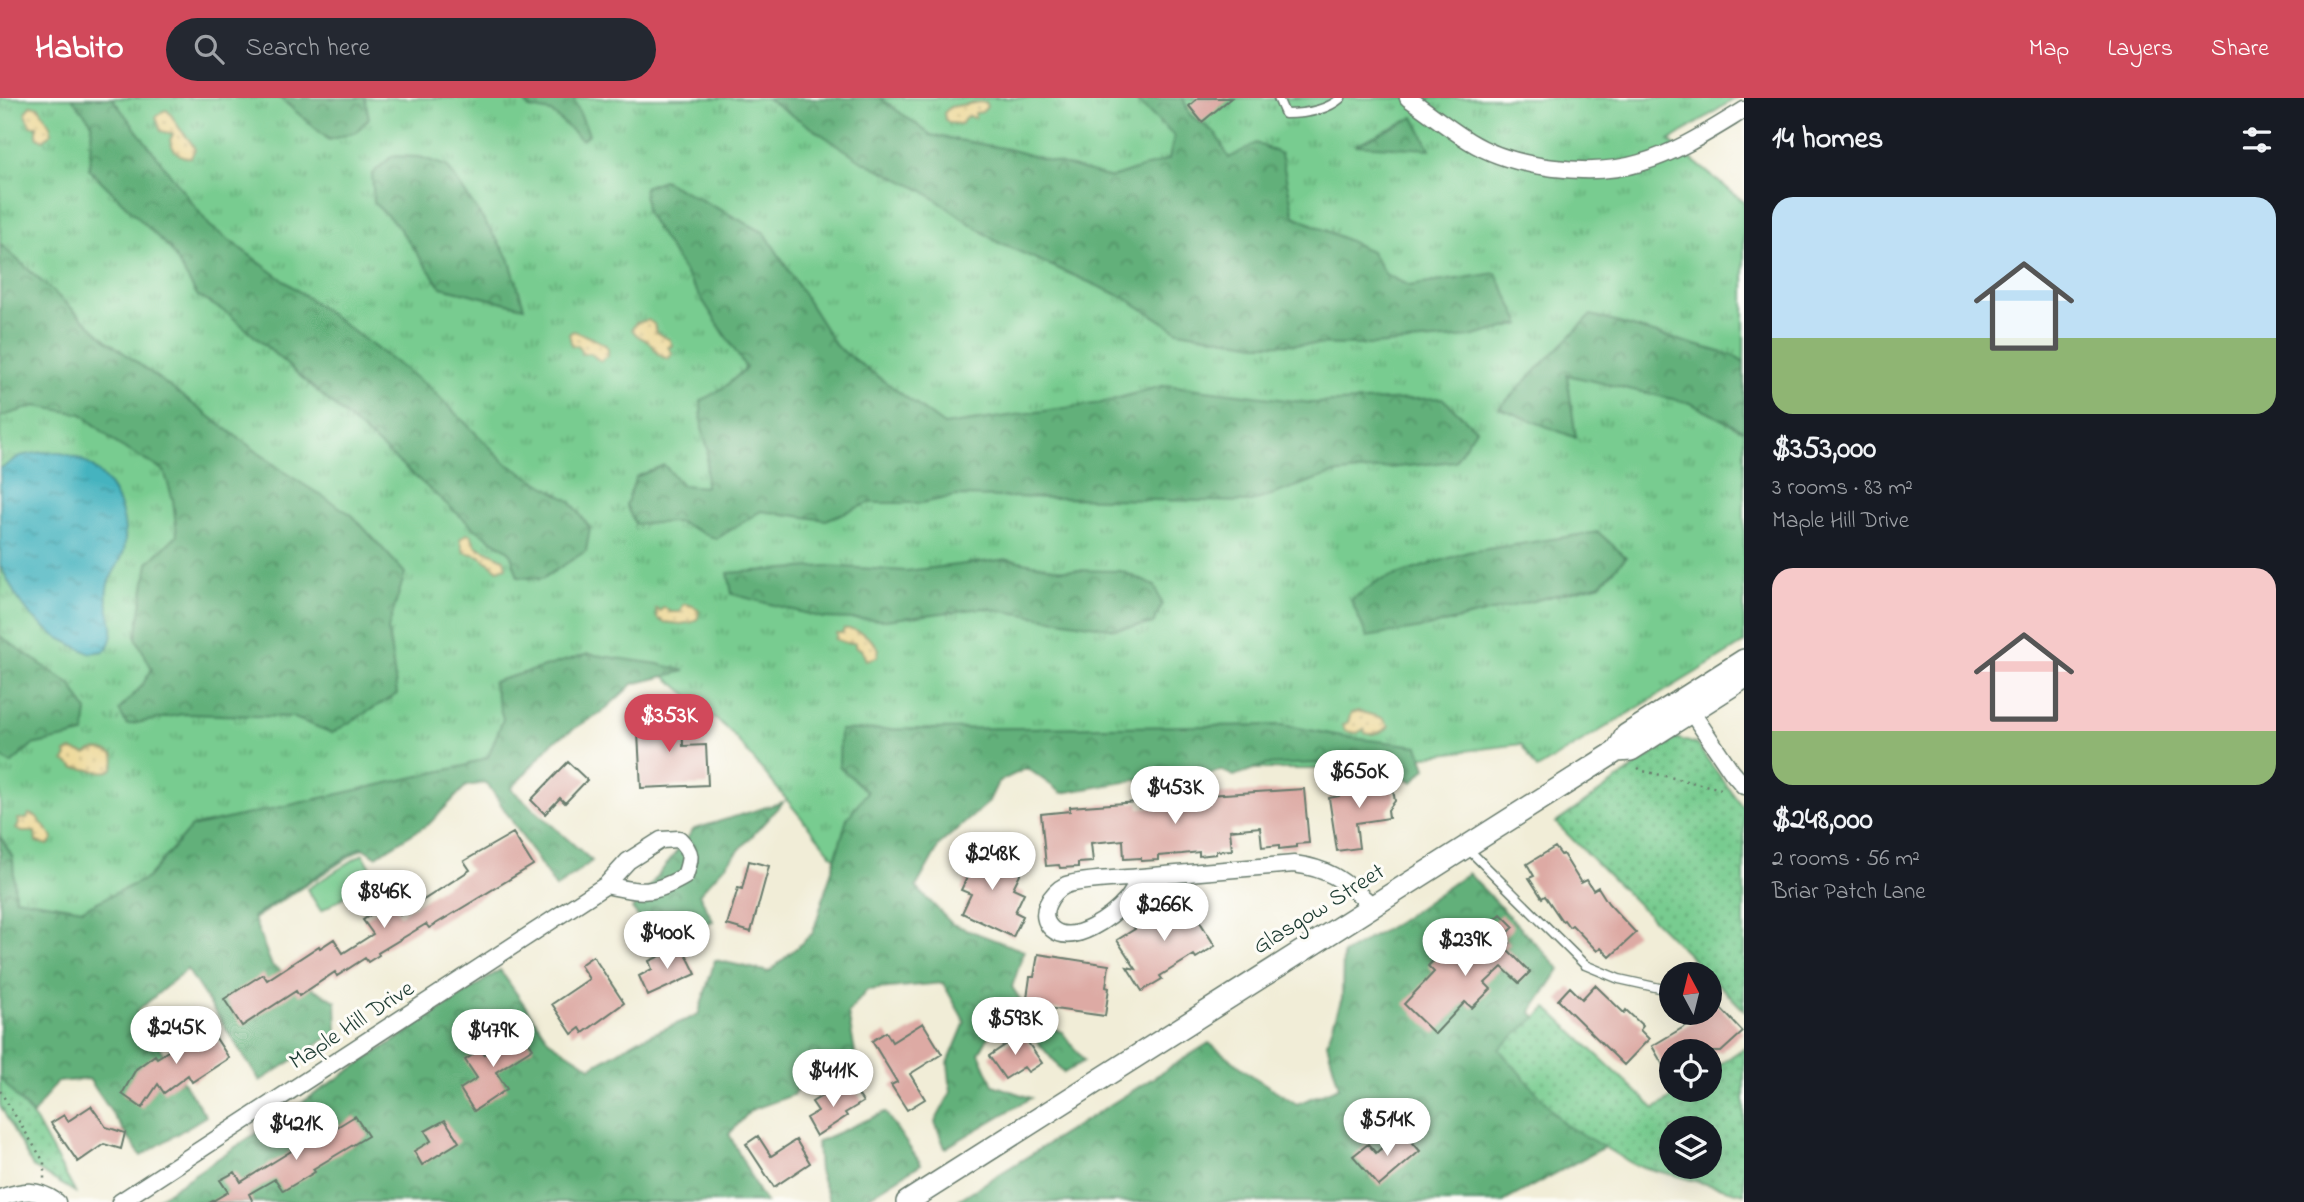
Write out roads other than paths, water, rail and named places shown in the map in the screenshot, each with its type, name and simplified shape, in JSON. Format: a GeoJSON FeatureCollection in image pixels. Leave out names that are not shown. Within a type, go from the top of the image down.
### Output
{"type":"FeatureCollection","features":[{"type":"Feature","properties":{"kind":"street"},"geometry":{"type":"LineString","coordinates":[[1408,98],[1470,142],[1500,156],[1544,166],[1578,169],[1614,169],[1655,158],[1688,144],[1744,110]]}},
{"type":"Feature","properties":{"kind":"street","name":"Glasgow Street"},"geometry":{"type":"LineString","coordinates":[[1688,706],[1744,660]]}},
{"type":"Feature","properties":{"kind":"street","name":"Glasgow Street"},"geometry":{"type":"LineString","coordinates":[[907,1202],[1617,751],[1626,735],[1744,678]]}},
{"type":"Feature","properties":{"kind":"street"},"geometry":{"type":"LineString","coordinates":[[1688,706],[1743,784]]}},
{"type":"Feature","properties":{"kind":"street","name":"Maple Hill Drive"},"geometry":{"type":"LineString","coordinates":[[120,1202],[607,885],[628,861],[661,840],[679,839],[688,848],[691,860],[685,876],[667,886],[640,892],[607,885]]}},
{"type":"Feature","properties":{"kind":"street"},"geometry":{"type":"LineString","coordinates":[[1141,877],[1128,899],[1105,921],[1076,933],[1062,933],[1053,929],[1048,922],[1046,911],[1049,898],[1068,884],[1141,877],[1294,864],[1317,867],[1340,879],[1372,905]]}},
{"type":"Feature","properties":{"kind":"street"},"geometry":{"type":"LineString","coordinates":[[0,1198],[19,1192],[43,1192],[57,1202]]}},
{"type":"Feature","properties":{"kind":"lane"},"geometry":{"type":"LineString","coordinates":[[1278,98],[1285,114],[1306,114],[1341,98]]}},
{"type":"Feature","properties":{"kind":"lane"},"geometry":{"type":"LineString","coordinates":[[1466,847],[1585,965],[1619,979],[1659,988]]}},
{"type":"Feature","properties":{"kind":"water"},"geometry":{"type":"Polygon","coordinates":[[[43,452],[65,454],[92,467],[113,490],[124,520],[124,550],[108,584],[107,601],[112,633],[105,651],[89,653],[55,636],[31,616],[16,596],[0,565],[0,469],[20,456],[43,452]]]}}]}
